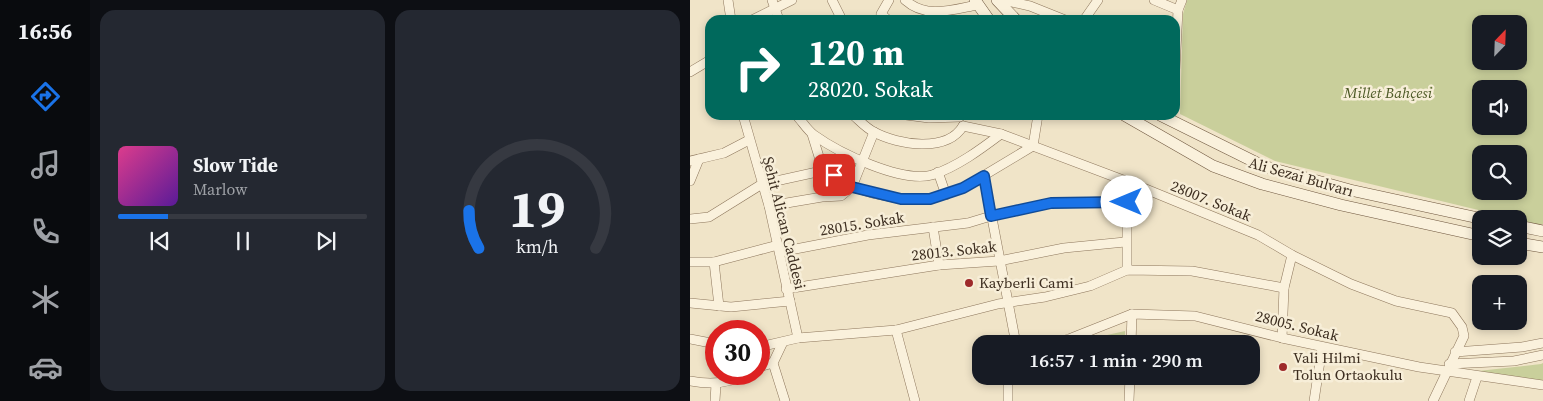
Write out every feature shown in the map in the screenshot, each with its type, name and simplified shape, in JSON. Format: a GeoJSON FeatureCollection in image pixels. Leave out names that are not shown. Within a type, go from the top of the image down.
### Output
{"type":"FeatureCollection","features":[{"type":"Feature","properties":{"kind":"main road"},"geometry":{"type":"LineString","coordinates":[[997,0],[1011,15]]}},
{"type":"Feature","properties":{"kind":"main road"},"geometry":{"type":"LineString","coordinates":[[976,3],[986,15]]}},
{"type":"Feature","properties":{"kind":"main road","name":"Ali Sezai Bulvarı"},"geometry":{"type":"LineString","coordinates":[[1133,120],[1213,166],[1262,184],[1341,205],[1472,234]]}},
{"type":"Feature","properties":{"kind":"main road","name":"Ali Sezai Bulvarı"},"geometry":{"type":"LineString","coordinates":[[1170,120],[1263,166],[1350,190],[1472,217]]}},
{"type":"Feature","properties":{"kind":"main road"},"geometry":{"type":"LineString","coordinates":[[1527,228],[1543,231]]}},
{"type":"Feature","properties":{"kind":"main road"},"geometry":{"type":"LineString","coordinates":[[1527,244],[1543,247]]}},
{"type":"Feature","properties":{"kind":"street"},"geometry":{"type":"LineString","coordinates":[[728,0],[731,15]]}},
{"type":"Feature","properties":{"kind":"street"},"geometry":{"type":"LineString","coordinates":[[759,15],[774,4],[792,0]]}},
{"type":"Feature","properties":{"kind":"street"},"geometry":{"type":"LineString","coordinates":[[832,0],[840,15]]}},
{"type":"Feature","properties":{"kind":"street"},"geometry":{"type":"LineString","coordinates":[[885,15],[889,0]]}},
{"type":"Feature","properties":{"kind":"street"},"geometry":{"type":"LineString","coordinates":[[905,0],[916,9],[930,12],[976,3]]}},
{"type":"Feature","properties":{"kind":"street"},"geometry":{"type":"LineString","coordinates":[[1003,0],[1030,6],[1052,15]]}},
{"type":"Feature","properties":{"kind":"street"},"geometry":{"type":"LineString","coordinates":[[1088,15],[1098,0]]}},
{"type":"Feature","properties":{"kind":"street"},"geometry":{"type":"LineString","coordinates":[[1154,0],[1178,10]]}},
{"type":"Feature","properties":{"kind":"street"},"geometry":{"type":"LineString","coordinates":[[1178,15],[1182,0]]}},
{"type":"Feature","properties":{"kind":"street"},"geometry":{"type":"LineString","coordinates":[[690,72],[705,63]]}},
{"type":"Feature","properties":{"kind":"street","name":"Şehit Alican Caddesi"},"geometry":{"type":"LineString","coordinates":[[744,120],[769,206],[798,338]]}},
{"type":"Feature","properties":{"kind":"street"},"geometry":{"type":"LineString","coordinates":[[800,120],[812,134],[862,161],[900,174],[921,176],[938,172],[975,153],[1001,134]]}},
{"type":"Feature","properties":{"kind":"street"},"geometry":{"type":"LineString","coordinates":[[859,120],[874,132],[910,144],[927,144],[958,134],[964,126],[962,120]]}},
{"type":"Feature","properties":{"kind":"street"},"geometry":{"type":"LineString","coordinates":[[812,134],[820,160],[826,170],[852,187],[901,199],[930,199],[946,195],[984,176],[1033,146],[1037,120]]}},
{"type":"Feature","properties":{"kind":"street","name":"28007. Sokak"},"geometry":{"type":"LineString","coordinates":[[964,126],[1001,134],[1131,183],[1258,235],[1292,255],[1351,284],[1396,301],[1452,313],[1462,327],[1464,336],[1456,352]]}},
{"type":"Feature","properties":{"kind":"street"},"geometry":{"type":"LineString","coordinates":[[769,206],[822,197],[841,196],[852,187],[874,132]]}},
{"type":"Feature","properties":{"kind":"street"},"geometry":{"type":"LineString","coordinates":[[690,181],[695,160],[724,153],[749,140]]}},
{"type":"Feature","properties":{"kind":"street"},"geometry":{"type":"LineString","coordinates":[[690,219],[709,217],[762,184],[826,170]]}},
{"type":"Feature","properties":{"kind":"street"},"geometry":{"type":"LineString","coordinates":[[938,172],[946,195]]}},
{"type":"Feature","properties":{"kind":"street"},"geometry":{"type":"LineString","coordinates":[[984,176],[998,261],[1014,335]]}},
{"type":"Feature","properties":{"kind":"street"},"geometry":{"type":"LineString","coordinates":[[1127,270],[1125,242],[1127,202],[1131,183]]}},
{"type":"Feature","properties":{"kind":"street","name":"28015. Sokak"},"geometry":{"type":"LineString","coordinates":[[690,262],[714,262],[779,249],[868,235],[968,224],[991,216],[1051,203],[1127,202]]}},
{"type":"Feature","properties":{"kind":"street"},"geometry":{"type":"LineString","coordinates":[[933,227],[939,265]]}},
{"type":"Feature","properties":{"kind":"street","name":"28013. Sokak"},"geometry":{"type":"LineString","coordinates":[[786,289],[939,265],[998,261],[1064,248],[1125,242]]}},
{"type":"Feature","properties":{"kind":"street"},"geometry":{"type":"LineString","coordinates":[[1282,338],[1284,288],[1292,255]]}},
{"type":"Feature","properties":{"kind":"street"},"geometry":{"type":"LineString","coordinates":[[714,262],[719,306]]}},
{"type":"Feature","properties":{"kind":"street"},"geometry":{"type":"LineString","coordinates":[[770,345],[798,338],[896,330],[1007,303],[1090,286],[1127,270],[1192,271],[1284,288]]}},
{"type":"Feature","properties":{"kind":"street"},"geometry":{"type":"LineString","coordinates":[[690,303],[739,307],[790,301]]}},
{"type":"Feature","properties":{"kind":"street"},"geometry":{"type":"LineString","coordinates":[[1131,335],[1132,314]]}},
{"type":"Feature","properties":{"kind":"street","name":"28005. Sokak"},"geometry":{"type":"LineString","coordinates":[[1079,335],[1132,314],[1195,316],[1322,348],[1447,368],[1477,376],[1543,385]]}},
{"type":"Feature","properties":{"kind":"street"},"geometry":{"type":"LineString","coordinates":[[896,330],[915,401]]}},
{"type":"Feature","properties":{"kind":"street"},"geometry":{"type":"LineString","coordinates":[[690,339],[705,342]]}},
{"type":"Feature","properties":{"kind":"street"},"geometry":{"type":"LineString","coordinates":[[783,342],[773,363],[786,401]]}},
{"type":"Feature","properties":{"kind":"street"},"geometry":{"type":"LineString","coordinates":[[1433,401],[1456,352],[1522,347],[1543,343]]}},
{"type":"Feature","properties":{"kind":"street"},"geometry":{"type":"LineString","coordinates":[[1314,401],[1322,348]]}},
{"type":"Feature","properties":{"kind":"street"},"geometry":{"type":"LineString","coordinates":[[1447,368],[1514,361],[1543,355]]}},
{"type":"Feature","properties":{"kind":"street"},"geometry":{"type":"LineString","coordinates":[[1469,401],[1477,376]]}},
{"type":"Feature","properties":{"kind":"street"},"geometry":{"type":"LineString","coordinates":[[690,381],[705,383]]}},
{"type":"Feature","properties":{"kind":"street"},"geometry":{"type":"LineString","coordinates":[[715,401],[716,385]]}},
{"type":"Feature","properties":{"kind":"street"},"geometry":{"type":"LineString","coordinates":[[1008,385],[1008,401]]}},
{"type":"Feature","properties":{"kind":"street"},"geometry":{"type":"LineString","coordinates":[[1129,401],[1130,385]]}},
{"type":"Feature","properties":{"kind":"green space","name":"Millet Bahçesi"},"geometry":{"type":"Polygon","coordinates":[[[1187,0],[1543,0],[1543,224],[1527,222],[1527,210],[1478,210],[1275,161],[1180,114],[1183,14],[1187,0]]]}},
{"type":"Feature","properties":{"kind":"green space"},"geometry":{"type":"Polygon","coordinates":[[[1125,331],[1125,335],[1107,335],[1125,331]]]}},
{"type":"Feature","properties":{"kind":"green space"},"geometry":{"type":"Polygon","coordinates":[[[1543,363],[1543,381],[1469,372],[1541,364],[1543,363]]]}},
{"type":"Feature","properties":{"kind":"place","name":"Kayberli Cami"},"geometry":{"type":"Point","coordinates":[969,283]}},
{"type":"Feature","properties":{"kind":"place","name":"Vali Hilmi Tolun Ortaokulu"},"geometry":{"type":"Point","coordinates":[1283,367]}},
{"type":"Feature","properties":{"kind":"route"},"geometry":{"type":"LineString","coordinates":[[834,175],[852,187],[901,199],[930,199],[946,195],[984,176],[991,216],[1051,203],[1127,202]]}}]}
